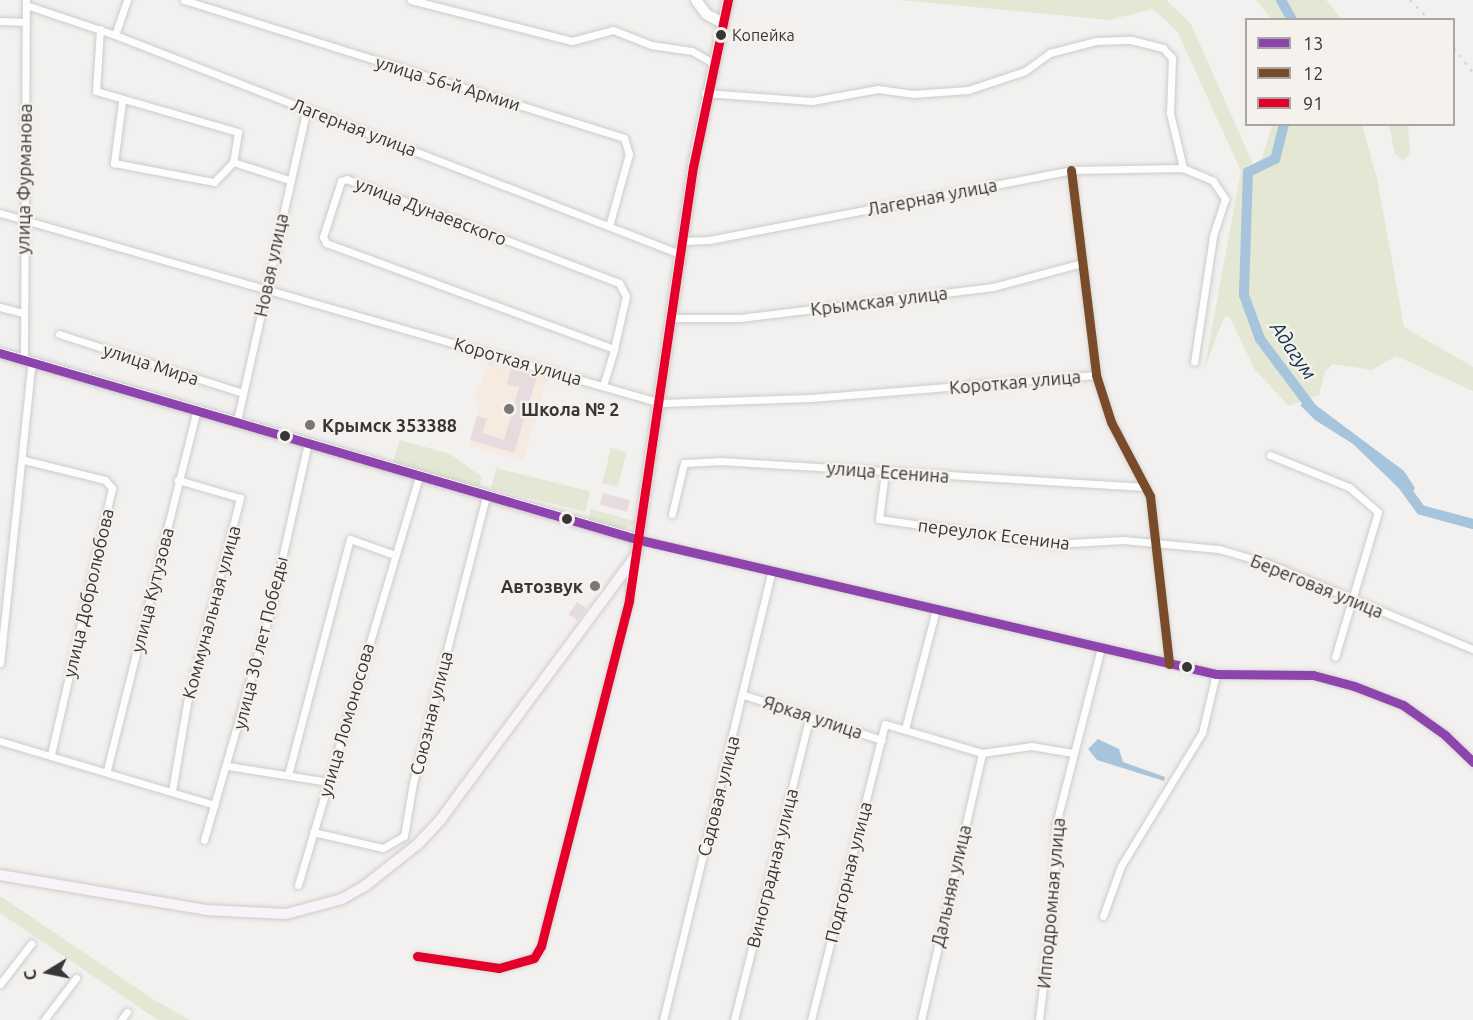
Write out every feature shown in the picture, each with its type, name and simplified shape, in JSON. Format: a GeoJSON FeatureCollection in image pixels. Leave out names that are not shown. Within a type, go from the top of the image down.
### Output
{"type":"FeatureCollection","features":[{"type":"Feature","properties":{"kind":"main road"},"geometry":{"type":"LineString","coordinates":[[696,0],[706,14],[722,22]]}},
{"type":"Feature","properties":{"kind":"main road"},"geometry":{"type":"LineString","coordinates":[[0,875],[241,915],[286,914],[342,898],[392,867],[441,819],[631,564],[639,540],[661,403],[680,254],[705,93],[726,5]]}},
{"type":"Feature","properties":{"kind":"main road"},"geometry":{"type":"LineString","coordinates":[[0,353],[639,540]]}},
{"type":"Feature","properties":{"kind":"street"},"geometry":{"type":"LineString","coordinates":[[115,35],[127,0]]}},
{"type":"Feature","properties":{"kind":"street","name":"улица 56-й Армии"},"geometry":{"type":"LineString","coordinates":[[184,0],[624,138],[629,153],[609,226]]}},
{"type":"Feature","properties":{"kind":"street"},"geometry":{"type":"LineString","coordinates":[[411,0],[572,41],[613,30],[651,45],[692,51],[711,62]]}},
{"type":"Feature","properties":{"kind":"street","name":"Лагерная улица"},"geometry":{"type":"LineString","coordinates":[[26,3],[100,29],[680,254]]}},
{"type":"Feature","properties":{"kind":"street","name":"улица Фурманова"},"geometry":{"type":"LineString","coordinates":[[0,663],[24,460],[28,360],[23,313],[26,3]]}},
{"type":"Feature","properties":{"kind":"street"},"geometry":{"type":"LineString","coordinates":[[0,21],[26,22]]}},
{"type":"Feature","properties":{"kind":"street"},"geometry":{"type":"LineString","coordinates":[[100,29],[93,85],[101,95],[237,132],[233,162],[214,182],[114,163],[122,102]]}},
{"type":"Feature","properties":{"kind":"street"},"geometry":{"type":"LineString","coordinates":[[705,93],[812,101],[878,89],[913,94],[968,90],[1025,71],[1050,53],[1096,41],[1131,40],[1163,48],[1172,58],[1170,113],[1183,168],[1213,181],[1225,199],[1213,237],[1194,362]]}},
{"type":"Feature","properties":{"kind":"street","name":"Новая улица"},"geometry":{"type":"LineString","coordinates":[[237,421],[289,180],[307,109]]}},
{"type":"Feature","properties":{"kind":"street"},"geometry":{"type":"LineString","coordinates":[[233,162],[289,180]]}},
{"type":"Feature","properties":{"kind":"street","name":"Лагерная улица"},"geometry":{"type":"LineString","coordinates":[[682,241],[709,240],[1071,170],[1183,168]]}},
{"type":"Feature","properties":{"kind":"street"},"geometry":{"type":"LineString","coordinates":[[1071,170],[1096,375],[1101,399],[1145,487],[1156,543],[1169,664]]}},
{"type":"Feature","properties":{"kind":"street","name":"улица Дунаевского"},"geometry":{"type":"LineString","coordinates":[[347,179],[619,283],[626,296],[614,349],[326,243],[323,237],[341,181],[347,179]]}},
{"type":"Feature","properties":{"kind":"street","name":"Короткая улица"},"geometry":{"type":"LineString","coordinates":[[0,213],[661,403],[811,398],[1096,375]]}},
{"type":"Feature","properties":{"kind":"street","name":"Крымская улица"},"geometry":{"type":"LineString","coordinates":[[672,318],[740,318],[993,287],[1082,263]]}},
{"type":"Feature","properties":{"kind":"street"},"geometry":{"type":"LineString","coordinates":[[0,307],[23,313]]}},
{"type":"Feature","properties":{"kind":"street","name":"улица Мира"},"geometry":{"type":"LineString","coordinates":[[58,334],[243,393]]}},
{"type":"Feature","properties":{"kind":"street"},"geometry":{"type":"LineString","coordinates":[[603,386],[614,349]]}},
{"type":"Feature","properties":{"kind":"street","name":"улица Кутузова"},"geometry":{"type":"LineString","coordinates":[[107,770],[197,410]]}},
{"type":"Feature","properties":{"kind":"street","name":"улица 30 лет Победы"},"geometry":{"type":"LineString","coordinates":[[204,840],[228,766],[308,443]]}},
{"type":"Feature","properties":{"kind":"street"},"geometry":{"type":"LineString","coordinates":[[1270,455],[1349,487],[1378,512],[1350,600],[1335,657]]}},
{"type":"Feature","properties":{"kind":"street","name":"улица Добролюбова"},"geometry":{"type":"LineString","coordinates":[[24,460],[105,480],[112,489],[51,755]]}},
{"type":"Feature","properties":{"kind":"street","name":"улица Есенина"},"geometry":{"type":"LineString","coordinates":[[672,514],[684,463],[719,461],[1145,487]]}},
{"type":"Feature","properties":{"kind":"street","name":"переулок Есенина"},"geometry":{"type":"LineString","coordinates":[[885,472],[879,519],[1053,544],[1156,543]]}},
{"type":"Feature","properties":{"kind":"street","name":"улица Ломоносова"},"geometry":{"type":"LineString","coordinates":[[298,885],[418,477]]}},
{"type":"Feature","properties":{"kind":"street","name":"Коммунальная улица"},"geometry":{"type":"LineString","coordinates":[[172,790],[187,703],[240,498],[178,480]]}},
{"type":"Feature","properties":{"kind":"street","name":"Союзная улица"},"geometry":{"type":"LineString","coordinates":[[313,832],[383,848],[404,836],[413,783],[486,496]]}},
{"type":"Feature","properties":{"kind":"street"},"geometry":{"type":"LineString","coordinates":[[288,774],[350,539],[395,555]]}},
{"type":"Feature","properties":{"kind":"street"},"geometry":{"type":"LineString","coordinates":[[639,540],[1216,674],[1303,674],[1354,686],[1403,705],[1445,735],[1473,762]]}},
{"type":"Feature","properties":{"kind":"street","name":"Береговая улица"},"geometry":{"type":"LineString","coordinates":[[1156,543],[1219,549],[1267,563],[1350,600],[1473,649]]}},
{"type":"Feature","properties":{"kind":"street"},"geometry":{"type":"LineString","coordinates":[[417,956],[499,968],[534,958],[541,946],[629,600],[631,564]]}},
{"type":"Feature","properties":{"kind":"street","name":"Садовая улица"},"geometry":{"type":"LineString","coordinates":[[663,1020],[744,695],[772,571]]}},
{"type":"Feature","properties":{"kind":"street"},"geometry":{"type":"LineString","coordinates":[[905,729],[936,609]]}},
{"type":"Feature","properties":{"kind":"street","name":"Ипподромная улица"},"geometry":{"type":"LineString","coordinates":[[1039,1020],[1054,892],[1056,825],[1101,648]]}},
{"type":"Feature","properties":{"kind":"street"},"geometry":{"type":"LineString","coordinates":[[1102,916],[1121,866],[1202,733],[1216,674]]}},
{"type":"Feature","properties":{"kind":"street","name":"Яркая улица"},"geometry":{"type":"LineString","coordinates":[[744,695],[882,740]]}},
{"type":"Feature","properties":{"kind":"street","name":"Виноградная улица"},"geometry":{"type":"LineString","coordinates":[[734,1020],[810,716]]}},
{"type":"Feature","properties":{"kind":"street","name":"Яркая улица"},"geometry":{"type":"LineString","coordinates":[[885,724],[982,753],[1031,746],[1073,753]]}},
{"type":"Feature","properties":{"kind":"street","name":"Подгорная улица"},"geometry":{"type":"LineString","coordinates":[[811,1020],[885,724]]}},
{"type":"Feature","properties":{"kind":"street"},"geometry":{"type":"LineString","coordinates":[[0,741],[107,770],[215,805]]}},
{"type":"Feature","properties":{"kind":"street","name":"Дальняя улица"},"geometry":{"type":"LineString","coordinates":[[921,1020],[982,753]]}},
{"type":"Feature","properties":{"kind":"street"},"geometry":{"type":"LineString","coordinates":[[228,766],[328,782]]}},
{"type":"Feature","properties":{"kind":"street"},"geometry":{"type":"LineString","coordinates":[[0,984],[31,944]]}},
{"type":"Feature","properties":{"kind":"street"},"geometry":{"type":"LineString","coordinates":[[44,1020],[76,978]]}},
{"type":"Feature","properties":{"kind":"street"},"geometry":{"type":"LineString","coordinates":[[121,1020],[127,1012]]}},
{"type":"Feature","properties":{"kind":"shaded area","name":"Школа № 2"},"geometry":{"type":"Polygon","coordinates":[[[490,359],[548,377],[523,461],[469,445],[480,403],[474,401],[490,359]]]}},
{"type":"Feature","properties":{"kind":"green space"},"geometry":{"type":"Polygon","coordinates":[[[900,0],[1166,0],[1191,24],[1253,164],[1262,158],[1272,126],[1362,126],[1377,178],[1404,327],[1473,367],[1473,391],[1396,356],[1372,370],[1333,364],[1325,372],[1319,395],[1289,406],[1255,370],[1229,316],[1224,317],[1204,370],[1241,171],[1177,31],[1153,9],[1109,20],[900,0]]]}},
{"type":"Feature","properties":{"kind":"green space"},"geometry":{"type":"Polygon","coordinates":[[[1256,0],[1326,0],[1340,18],[1271,18],[1256,0]]]}},
{"type":"Feature","properties":{"kind":"green space"},"geometry":{"type":"Polygon","coordinates":[[[1389,126],[1408,126],[1410,152],[1404,161],[1395,154],[1389,126]]]}},
{"type":"Feature","properties":{"kind":"green space"},"geometry":{"type":"Polygon","coordinates":[[[400,440],[450,454],[482,477],[479,487],[393,462],[400,440]]]}},
{"type":"Feature","properties":{"kind":"green space"},"geometry":{"type":"Polygon","coordinates":[[[611,448],[627,452],[618,487],[602,483],[611,448]]]}},
{"type":"Feature","properties":{"kind":"green space"},"geometry":{"type":"Polygon","coordinates":[[[496,468],[590,491],[585,512],[491,488],[496,468]]]}},
{"type":"Feature","properties":{"kind":"green space"},"geometry":{"type":"Polygon","coordinates":[[[591,509],[638,522],[623,529],[588,520],[591,509]]]}},
{"type":"Feature","properties":{"kind":"green space"},"geometry":{"type":"Polygon","coordinates":[[[0,896],[156,1001],[190,1020],[158,1020],[0,913],[0,896]]]}},
{"type":"Feature","properties":{"kind":"water","name":"Адагум"},"geometry":{"type":"Polygon","coordinates":[[[1309,400],[1404,471],[1415,488],[1411,495],[1408,497],[1353,444],[1315,420],[1300,405],[1309,400]]]}},
{"type":"Feature","properties":{"kind":"water"},"geometry":{"type":"Polygon","coordinates":[[[1098,739],[1119,749],[1123,762],[1165,777],[1164,781],[1097,760],[1088,749],[1098,739]]]}},
{"type":"Feature","properties":{"kind":"building"},"geometry":{"type":"Polygon","coordinates":[[[511,369],[537,376],[514,453],[470,440],[477,416],[487,419],[482,433],[504,440],[519,387],[507,384],[511,369]]]}},
{"type":"Feature","properties":{"kind":"building"},"geometry":{"type":"Polygon","coordinates":[[[603,493],[630,500],[627,512],[600,505],[603,493]]]}},
{"type":"Feature","properties":{"kind":"building"},"geometry":{"type":"Polygon","coordinates":[[[577,602],[586,608],[578,621],[569,614],[577,602]]]}},
{"type":"Feature","properties":{"kind":"waterway","name":"Адагум"},"geometry":{"type":"LineString","coordinates":[[1281,0],[1291,18]]}},
{"type":"Feature","properties":{"kind":"waterway","name":"Адагум"},"geometry":{"type":"LineString","coordinates":[[1283,126],[1275,159],[1248,172],[1244,295],[1260,339],[1314,411]]}},
{"type":"Feature","properties":{"kind":"waterway","name":"Адагум"},"geometry":{"type":"LineString","coordinates":[[1402,484],[1421,510],[1473,524]]}},
{"type":"Feature","properties":{"kind":"railway"},"geometry":{"type":"LineString","coordinates":[[1410,0],[1427,18]]}},
{"type":"Feature","properties":{"kind":"railway"},"geometry":{"type":"LineString","coordinates":[[1455,49],[1473,72]]}},
{"type":"Feature","properties":{"kind":"transit line","name":"91"},"geometry":{"type":"LineString","coordinates":[[417,956],[499,968],[534,958],[541,946],[629,600],[693,167],[728,0]]}},
{"type":"Feature","properties":{"kind":"transit line","name":"12"},"geometry":{"type":"LineString","coordinates":[[1071,170],[1096,375],[1111,422],[1150,496],[1169,664]]}},
{"type":"Feature","properties":{"kind":"transit line","name":"13"},"geometry":{"type":"LineString","coordinates":[[0,353],[640,540],[1216,674],[1313,675],[1354,686],[1403,705],[1445,735],[1473,762]]}},
{"type":"Feature","properties":{"kind":"place","name":"Копейка"},"geometry":{"type":"Point","coordinates":[721,35]}},
{"type":"Feature","properties":{"kind":"place","name":"Школа № 2"},"geometry":{"type":"Point","coordinates":[509,409]}},
{"type":"Feature","properties":{"kind":"place","name":"Крымск 353388"},"geometry":{"type":"Point","coordinates":[310,425]}},
{"type":"Feature","properties":{"kind":"place","name":"Автозвук"},"geometry":{"type":"Point","coordinates":[595,586]}}]}
